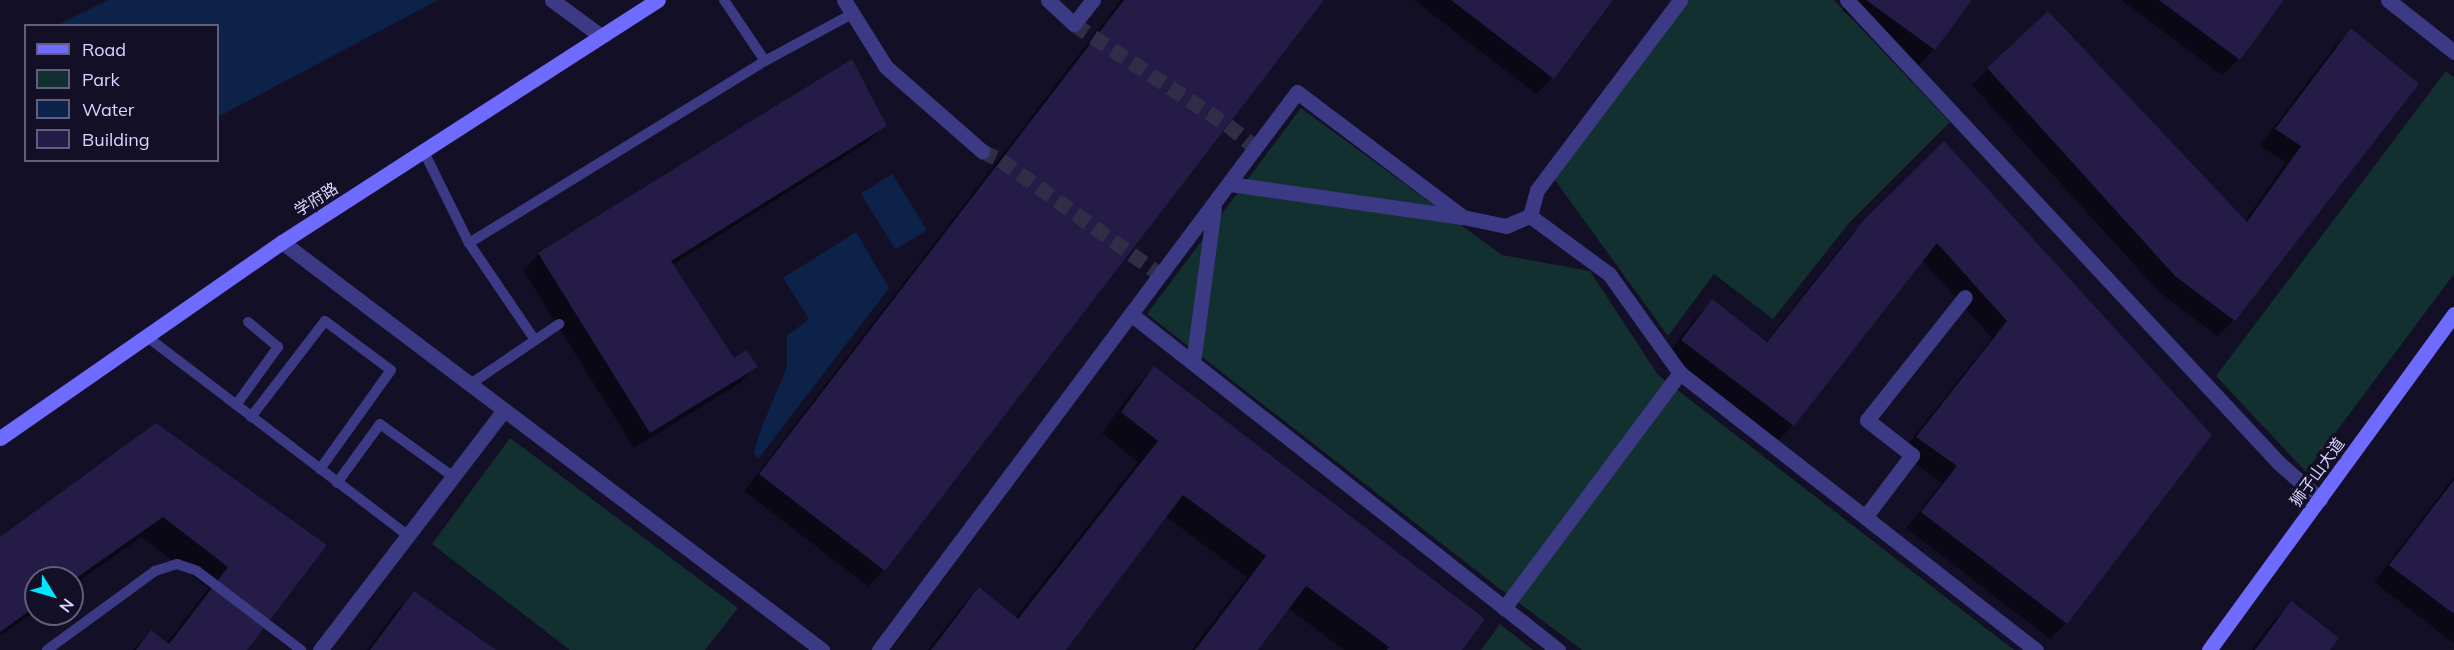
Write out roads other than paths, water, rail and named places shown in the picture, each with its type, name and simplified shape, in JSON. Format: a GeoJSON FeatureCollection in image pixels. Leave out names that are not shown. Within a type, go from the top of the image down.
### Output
{"type":"FeatureCollection","features":[{"type":"Feature","properties":{"kind":"street"},"geometry":{"type":"LineString","coordinates":[[552,0],[601,36]]}},
{"type":"Feature","properties":{"kind":"street","name":"学府路"},"geometry":{"type":"LineString","coordinates":[[0,438],[282,243],[658,0]]}},
{"type":"Feature","properties":{"kind":"street"},"geometry":{"type":"LineString","coordinates":[[844,0],[886,67],[982,151]]}},
{"type":"Feature","properties":{"kind":"street"},"geometry":{"type":"LineString","coordinates":[[1048,0],[1074,24],[1093,0]]}},
{"type":"Feature","properties":{"kind":"street"},"geometry":{"type":"LineString","coordinates":[[1530,216],[1537,190],[1680,0]]}},
{"type":"Feature","properties":{"kind":"street"},"geometry":{"type":"LineString","coordinates":[[1847,0],[2279,463],[2320,499]]}},
{"type":"Feature","properties":{"kind":"street"},"geometry":{"type":"LineString","coordinates":[[2388,0],[2454,52]]}},
{"type":"Feature","properties":{"kind":"street"},"geometry":{"type":"LineString","coordinates":[[879,650],[1215,205],[1297,92],[1463,217]]}},
{"type":"Feature","properties":{"kind":"street"},"geometry":{"type":"LineString","coordinates":[[1230,184],[1463,217],[1506,226],[1530,216]]}},
{"type":"Feature","properties":{"kind":"street"},"geometry":{"type":"LineString","coordinates":[[1192,363],[1215,205]]}},
{"type":"Feature","properties":{"kind":"street"},"geometry":{"type":"LineString","coordinates":[[1530,216],[1609,274],[1680,374],[2036,650]]}},
{"type":"Feature","properties":{"kind":"street"},"geometry":{"type":"LineString","coordinates":[[282,243],[822,650]]}},
{"type":"Feature","properties":{"kind":"street"},"geometry":{"type":"LineString","coordinates":[[1865,517],[1912,455],[1867,420],[1965,297]]}},
{"type":"Feature","properties":{"kind":"street","name":"狮子山大道"},"geometry":{"type":"LineString","coordinates":[[2209,650],[2454,314]]}},
{"type":"Feature","properties":{"kind":"street"},"geometry":{"type":"LineString","coordinates":[[1132,315],[1558,650]]}},
{"type":"Feature","properties":{"kind":"street"},"geometry":{"type":"LineString","coordinates":[[1504,608],[1680,374]]}},
{"type":"Feature","properties":{"kind":"street"},"geometry":{"type":"LineString","coordinates":[[320,650],[504,410]]}},
{"type":"Feature","properties":{"kind":"lane"},"geometry":{"type":"LineString","coordinates":[[724,0],[765,61]]}},
{"type":"Feature","properties":{"kind":"lane"},"geometry":{"type":"LineString","coordinates":[[470,243],[765,61],[852,14]]}},
{"type":"Feature","properties":{"kind":"lane"},"geometry":{"type":"LineString","coordinates":[[424,152],[470,243],[535,340]]}},
{"type":"Feature","properties":{"kind":"lane"},"geometry":{"type":"LineString","coordinates":[[251,417],[325,321],[391,370],[320,470]]}},
{"type":"Feature","properties":{"kind":"lane"},"geometry":{"type":"LineString","coordinates":[[236,405],[278,347],[248,322]]}},
{"type":"Feature","properties":{"kind":"lane"},"geometry":{"type":"LineString","coordinates":[[469,385],[560,324]]}},
{"type":"Feature","properties":{"kind":"lane"},"geometry":{"type":"LineString","coordinates":[[146,336],[407,536]]}},
{"type":"Feature","properties":{"kind":"lane"},"geometry":{"type":"LineString","coordinates":[[337,483],[380,424],[452,476]]}},
{"type":"Feature","properties":{"kind":"lane"},"geometry":{"type":"LineString","coordinates":[[47,650],[155,572],[177,564],[197,571],[302,650]]}},
{"type":"Feature","properties":{"kind":"water"},"geometry":{"type":"Polygon","coordinates":[[[108,0],[438,0],[219,116],[219,24],[59,24],[108,0]]]}},
{"type":"Feature","properties":{"kind":"water"},"geometry":{"type":"Polygon","coordinates":[[[892,174],[927,230],[896,250],[861,194],[892,174]]]}},
{"type":"Feature","properties":{"kind":"water"},"geometry":{"type":"Polygon","coordinates":[[[856,232],[889,288],[758,459],[754,452],[761,429],[787,367],[787,336],[809,319],[783,278],[856,232]]]}},
{"type":"Feature","properties":{"kind":"tunnel"},"geometry":{"type":"LineString","coordinates":[[1074,24],[1228,125],[1256,148]]}},
{"type":"Feature","properties":{"kind":"tunnel"},"geometry":{"type":"LineString","coordinates":[[982,151],[1001,160],[1161,275]]}}]}
